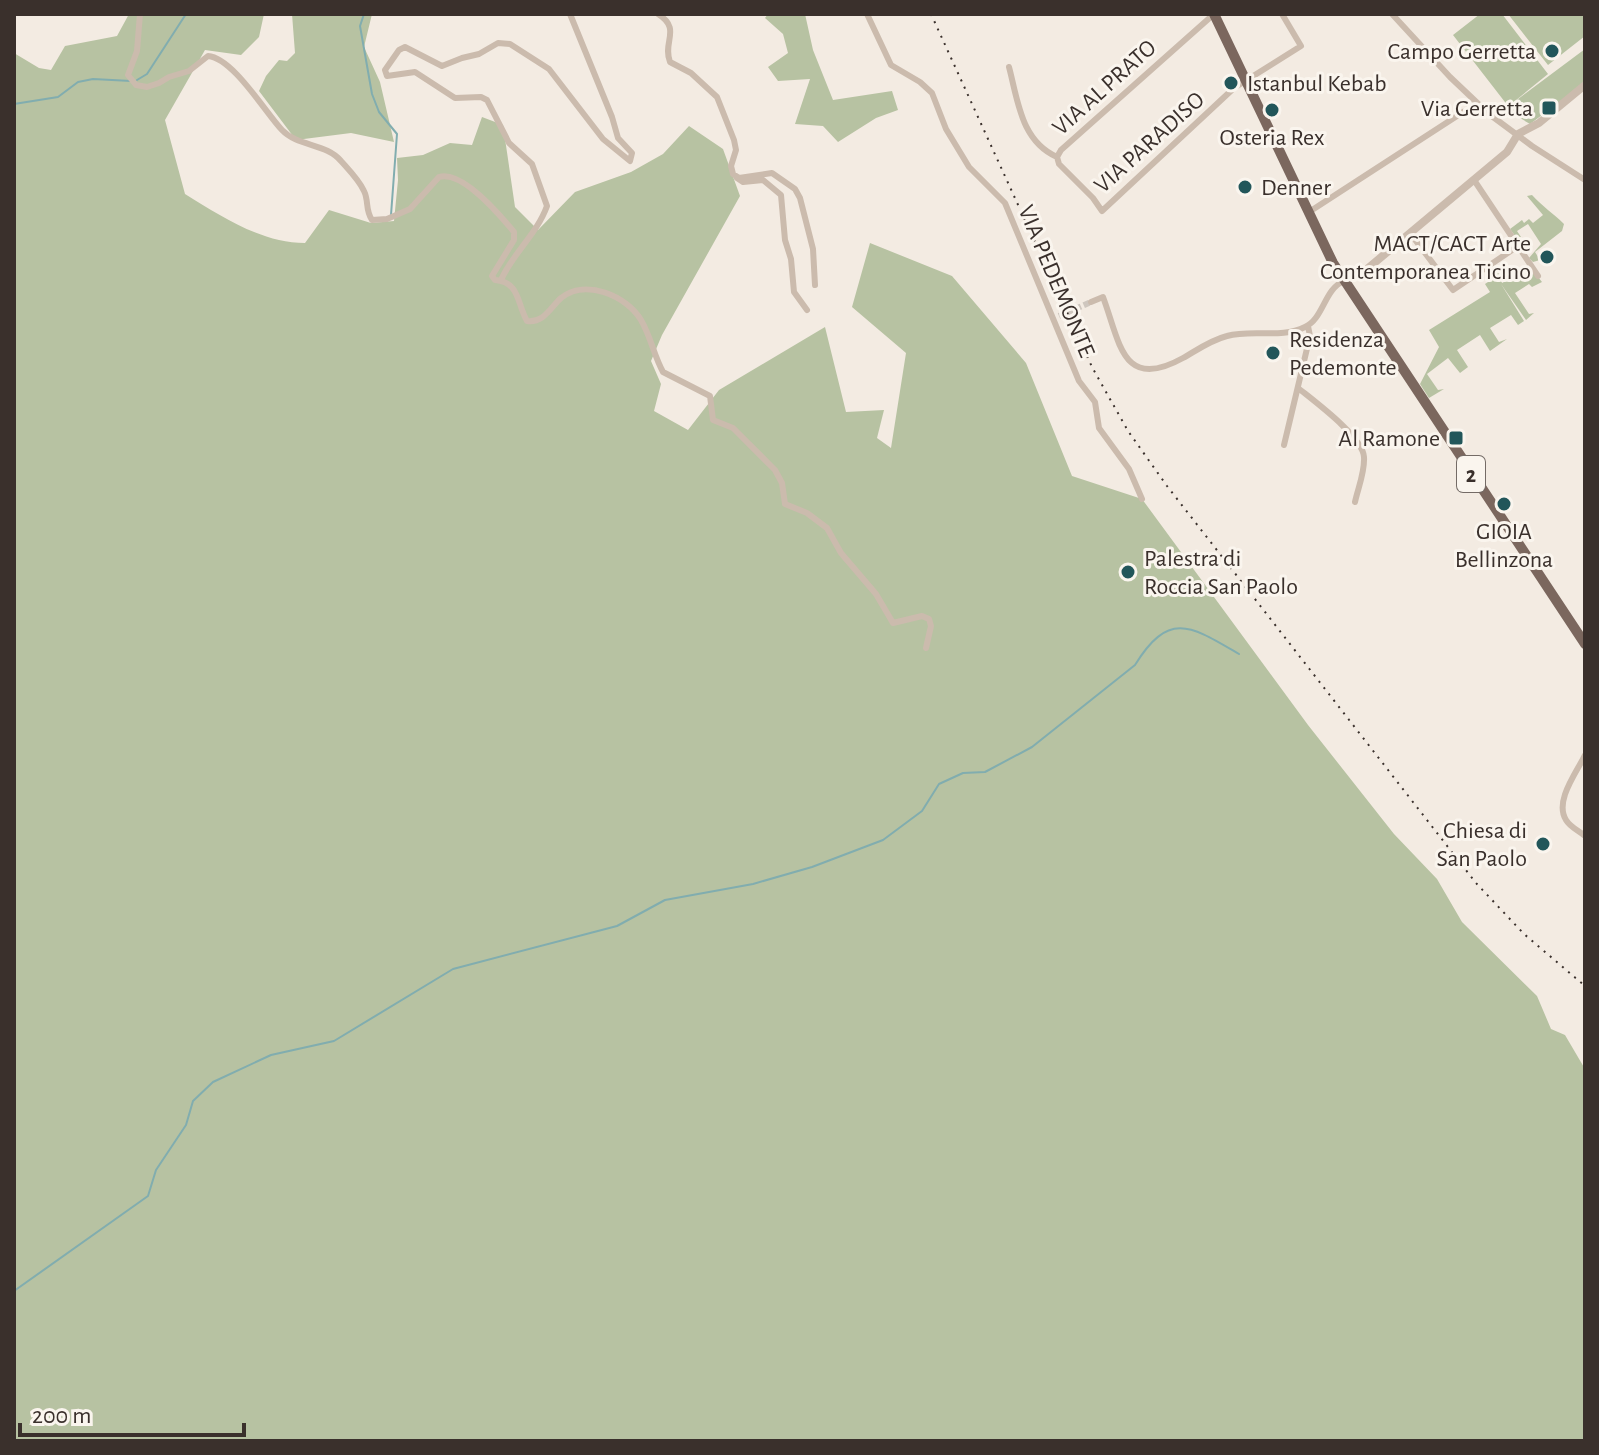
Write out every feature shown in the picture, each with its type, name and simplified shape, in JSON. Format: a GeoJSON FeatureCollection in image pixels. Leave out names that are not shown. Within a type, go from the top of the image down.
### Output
{"type":"FeatureCollection","features":[{"type":"Feature","properties":{"kind":"main road","name":"2"},"geometry":{"type":"LineString","coordinates":[[1214,14],[1307,213],[1344,281],[1585,644]]}},
{"type":"Feature","properties":{"kind":"street"},"geometry":{"type":"LineString","coordinates":[[140,14],[137,51],[128,76],[136,85],[152,86],[189,71],[208,56],[216,57],[246,86],[284,132],[301,142],[329,150],[339,159],[362,188],[367,211],[374,221],[410,209],[439,177],[447,175],[457,178],[486,202],[514,232],[514,240],[493,273],[493,278],[515,289],[524,318],[530,322],[541,319],[565,296],[591,288],[602,291],[634,311],[647,331],[663,372],[710,396],[713,420],[733,428],[775,470],[785,504],[807,513],[827,528],[841,553],[876,594],[893,623],[922,616],[929,619],[931,626],[926,648]]}},
{"type":"Feature","properties":{"kind":"street"},"geometry":{"type":"LineString","coordinates":[[501,280],[546,210],[546,200],[538,187],[532,164],[509,143],[487,100],[481,97],[455,98],[420,74],[411,71],[387,76],[385,70],[399,50],[405,47],[442,66],[479,54],[498,43],[510,44],[549,69],[603,139],[630,161],[632,153],[618,138],[570,14]]}},
{"type":"Feature","properties":{"kind":"street"},"geometry":{"type":"LineString","coordinates":[[658,14],[671,29],[667,54],[670,62],[691,73],[717,97],[736,146],[731,166],[737,178],[743,182],[763,180],[781,195],[794,292],[807,310]]}},
{"type":"Feature","properties":{"kind":"street","name":"VIA PEDEMONTE"},"geometry":{"type":"LineString","coordinates":[[867,14],[891,65],[932,93],[946,129],[969,167],[1005,203],[1056,317],[1079,381],[1095,402],[1099,428],[1129,469],[1142,499]]}},
{"type":"Feature","properties":{"kind":"street","name":"VIA AL PRATO"},"geometry":{"type":"LineString","coordinates":[[1057,157],[1061,150],[1214,14]]}},
{"type":"Feature","properties":{"kind":"street","name":"VIA PARADISO"},"geometry":{"type":"LineString","coordinates":[[1009,67],[1031,138],[1039,147],[1057,157],[1062,168],[1102,211],[1234,88],[1301,46],[1282,14]]}},
{"type":"Feature","properties":{"kind":"street"},"geometry":{"type":"LineString","coordinates":[[1392,14],[1503,126],[1585,180]]}},
{"type":"Feature","properties":{"kind":"street"},"geometry":{"type":"LineString","coordinates":[[1091,302],[1103,297],[1124,355],[1132,366],[1140,368],[1173,363],[1224,337],[1284,332],[1308,326],[1333,288],[1367,269],[1507,152],[1518,134],[1539,123],[1585,85]]}},
{"type":"Feature","properties":{"kind":"street"},"geometry":{"type":"LineString","coordinates":[[1307,213],[1477,103]]}},
{"type":"Feature","properties":{"kind":"street"},"geometry":{"type":"LineString","coordinates":[[737,178],[772,173],[795,189],[813,249],[815,285]]}},
{"type":"Feature","properties":{"kind":"street"},"geometry":{"type":"LineString","coordinates":[[1474,180],[1538,276]]}},
{"type":"Feature","properties":{"kind":"street"},"geometry":{"type":"LineString","coordinates":[[1410,233],[1453,290],[1518,246]]}},
{"type":"Feature","properties":{"kind":"street"},"geometry":{"type":"LineString","coordinates":[[1284,445],[1311,334],[1308,326]]}},
{"type":"Feature","properties":{"kind":"street"},"geometry":{"type":"LineString","coordinates":[[1298,388],[1362,448],[1364,465],[1355,502]]}},
{"type":"Feature","properties":{"kind":"street"},"geometry":{"type":"LineString","coordinates":[[1585,755],[1562,808],[1568,823],[1585,836]]}},
{"type":"Feature","properties":{"kind":"green space"},"geometry":{"type":"Polygon","coordinates":[[[129,14],[264,14],[259,37],[241,55],[205,50],[165,120],[185,194],[242,227],[289,242],[305,243],[329,210],[371,223],[394,221],[397,158],[423,155],[450,143],[472,145],[482,117],[503,125],[515,207],[538,230],[575,192],[631,172],[663,154],[689,126],[723,149],[740,196],[662,335],[651,361],[661,384],[654,411],[688,430],[719,390],[825,327],[846,412],[884,410],[877,438],[891,448],[906,353],[852,307],[870,243],[952,276],[1026,363],[1072,476],[1142,499],[1308,725],[1394,834],[1437,879],[1462,922],[1537,996],[1551,1029],[1565,1035],[1585,1069],[1585,1441],[14,1441],[14,53],[39,68],[51,70],[65,46],[117,36],[129,14]]]}},
{"type":"Feature","properties":{"kind":"green space"},"geometry":{"type":"Polygon","coordinates":[[[292,14],[372,14],[364,47],[380,82],[394,142],[351,133],[296,140],[259,91],[279,60],[287,61],[295,53],[292,14]]]}},
{"type":"Feature","properties":{"kind":"green space"},"geometry":{"type":"Polygon","coordinates":[[[768,14],[805,14],[813,50],[833,100],[892,91],[898,110],[876,118],[838,142],[823,126],[795,124],[810,79],[778,81],[768,67],[788,53],[783,34],[765,18],[768,14]]]}},
{"type":"Feature","properties":{"kind":"green space"},"geometry":{"type":"Polygon","coordinates":[[[1480,14],[1502,14],[1548,74],[1510,105],[1585,49],[1585,83],[1530,124],[1505,109],[1508,106],[1453,35],[1480,14]]]}},
{"type":"Feature","properties":{"kind":"green space","name":"Campo Gerretta"},"geometry":{"type":"Polygon","coordinates":[[[1508,14],[1585,14],[1585,36],[1548,65],[1508,14]]]}},
{"type":"Feature","properties":{"kind":"green space"},"geometry":{"type":"Polygon","coordinates":[[[1532,195],[1564,224],[1562,231],[1535,252],[1540,260],[1533,262],[1529,258],[1541,244],[1528,224],[1517,231],[1521,237],[1518,240],[1510,229],[1522,220],[1524,223],[1529,219],[1533,223],[1543,215],[1527,196],[1532,195]]]}},
{"type":"Feature","properties":{"kind":"green space"},"geometry":{"type":"Polygon","coordinates":[[[1492,267],[1502,283],[1531,268],[1542,282],[1532,287],[1529,284],[1515,293],[1529,314],[1534,313],[1526,320],[1501,284],[1524,321],[1518,325],[1511,315],[1490,328],[1499,342],[1507,339],[1490,351],[1480,335],[1457,350],[1468,367],[1460,373],[1448,358],[1427,374],[1438,390],[1444,389],[1429,398],[1420,384],[1439,347],[1429,330],[1490,292],[1485,284],[1491,280],[1486,272],[1492,267]]]}},
{"type":"Feature","properties":{"kind":"waterway"},"geometry":{"type":"LineString","coordinates":[[137,80],[147,74],[186,14]]}},
{"type":"Feature","properties":{"kind":"waterway"},"geometry":{"type":"LineString","coordinates":[[364,14],[360,26],[372,94],[379,112],[397,134],[391,215]]}},
{"type":"Feature","properties":{"kind":"waterway"},"geometry":{"type":"LineString","coordinates":[[14,104],[58,97],[78,82],[93,79],[131,81]]}},
{"type":"Feature","properties":{"kind":"waterway"},"geometry":{"type":"LineString","coordinates":[[14,1291],[148,1196],[156,1170],[186,1125],[193,1101],[213,1082],[271,1055],[334,1041],[453,969],[617,926],[665,900],[753,884],[812,867],[883,840],[922,811],[939,784],[963,773],[985,772],[1032,747],[1135,665],[1147,648],[1170,630],[1182,628],[1194,631],[1239,654]]}},
{"type":"Feature","properties":{"kind":"tunnel"},"geometry":{"type":"LineString","coordinates":[[1059,316],[1091,302]]}},
{"type":"Feature","properties":{"kind":"railway"},"geometry":{"type":"LineString","coordinates":[[931,14],[1092,367],[1128,431],[1167,486],[1476,883],[1524,934],[1585,986]]}},
{"type":"Feature","properties":{"kind":"place","name":"Campo Gerretta"},"geometry":{"type":"Point","coordinates":[1552,51]}},
{"type":"Feature","properties":{"kind":"place","name":"Istanbul Kebab"},"geometry":{"type":"Point","coordinates":[1231,83]}},
{"type":"Feature","properties":{"kind":"place","name":"Via Gerretta"},"geometry":{"type":"Point","coordinates":[1549,108]}},
{"type":"Feature","properties":{"kind":"place","name":"Osteria Rex"},"geometry":{"type":"Point","coordinates":[1272,110]}},
{"type":"Feature","properties":{"kind":"place","name":"Denner"},"geometry":{"type":"Point","coordinates":[1245,187]}},
{"type":"Feature","properties":{"kind":"place","name":"MACT/CACT Arte Contemporanea Ticino"},"geometry":{"type":"Point","coordinates":[1547,257]}},
{"type":"Feature","properties":{"kind":"place","name":"Residenza Pedemonte"},"geometry":{"type":"Point","coordinates":[1273,353]}},
{"type":"Feature","properties":{"kind":"place","name":"Al Ramone"},"geometry":{"type":"Point","coordinates":[1456,438]}},
{"type":"Feature","properties":{"kind":"place","name":"GIOIA Bellinzona"},"geometry":{"type":"Point","coordinates":[1504,504]}},
{"type":"Feature","properties":{"kind":"place","name":"Palestra di Roccia San Paolo"},"geometry":{"type":"Point","coordinates":[1128,572]}},
{"type":"Feature","properties":{"kind":"place","name":"Chiesa di San Paolo"},"geometry":{"type":"Point","coordinates":[1543,844]}}]}
